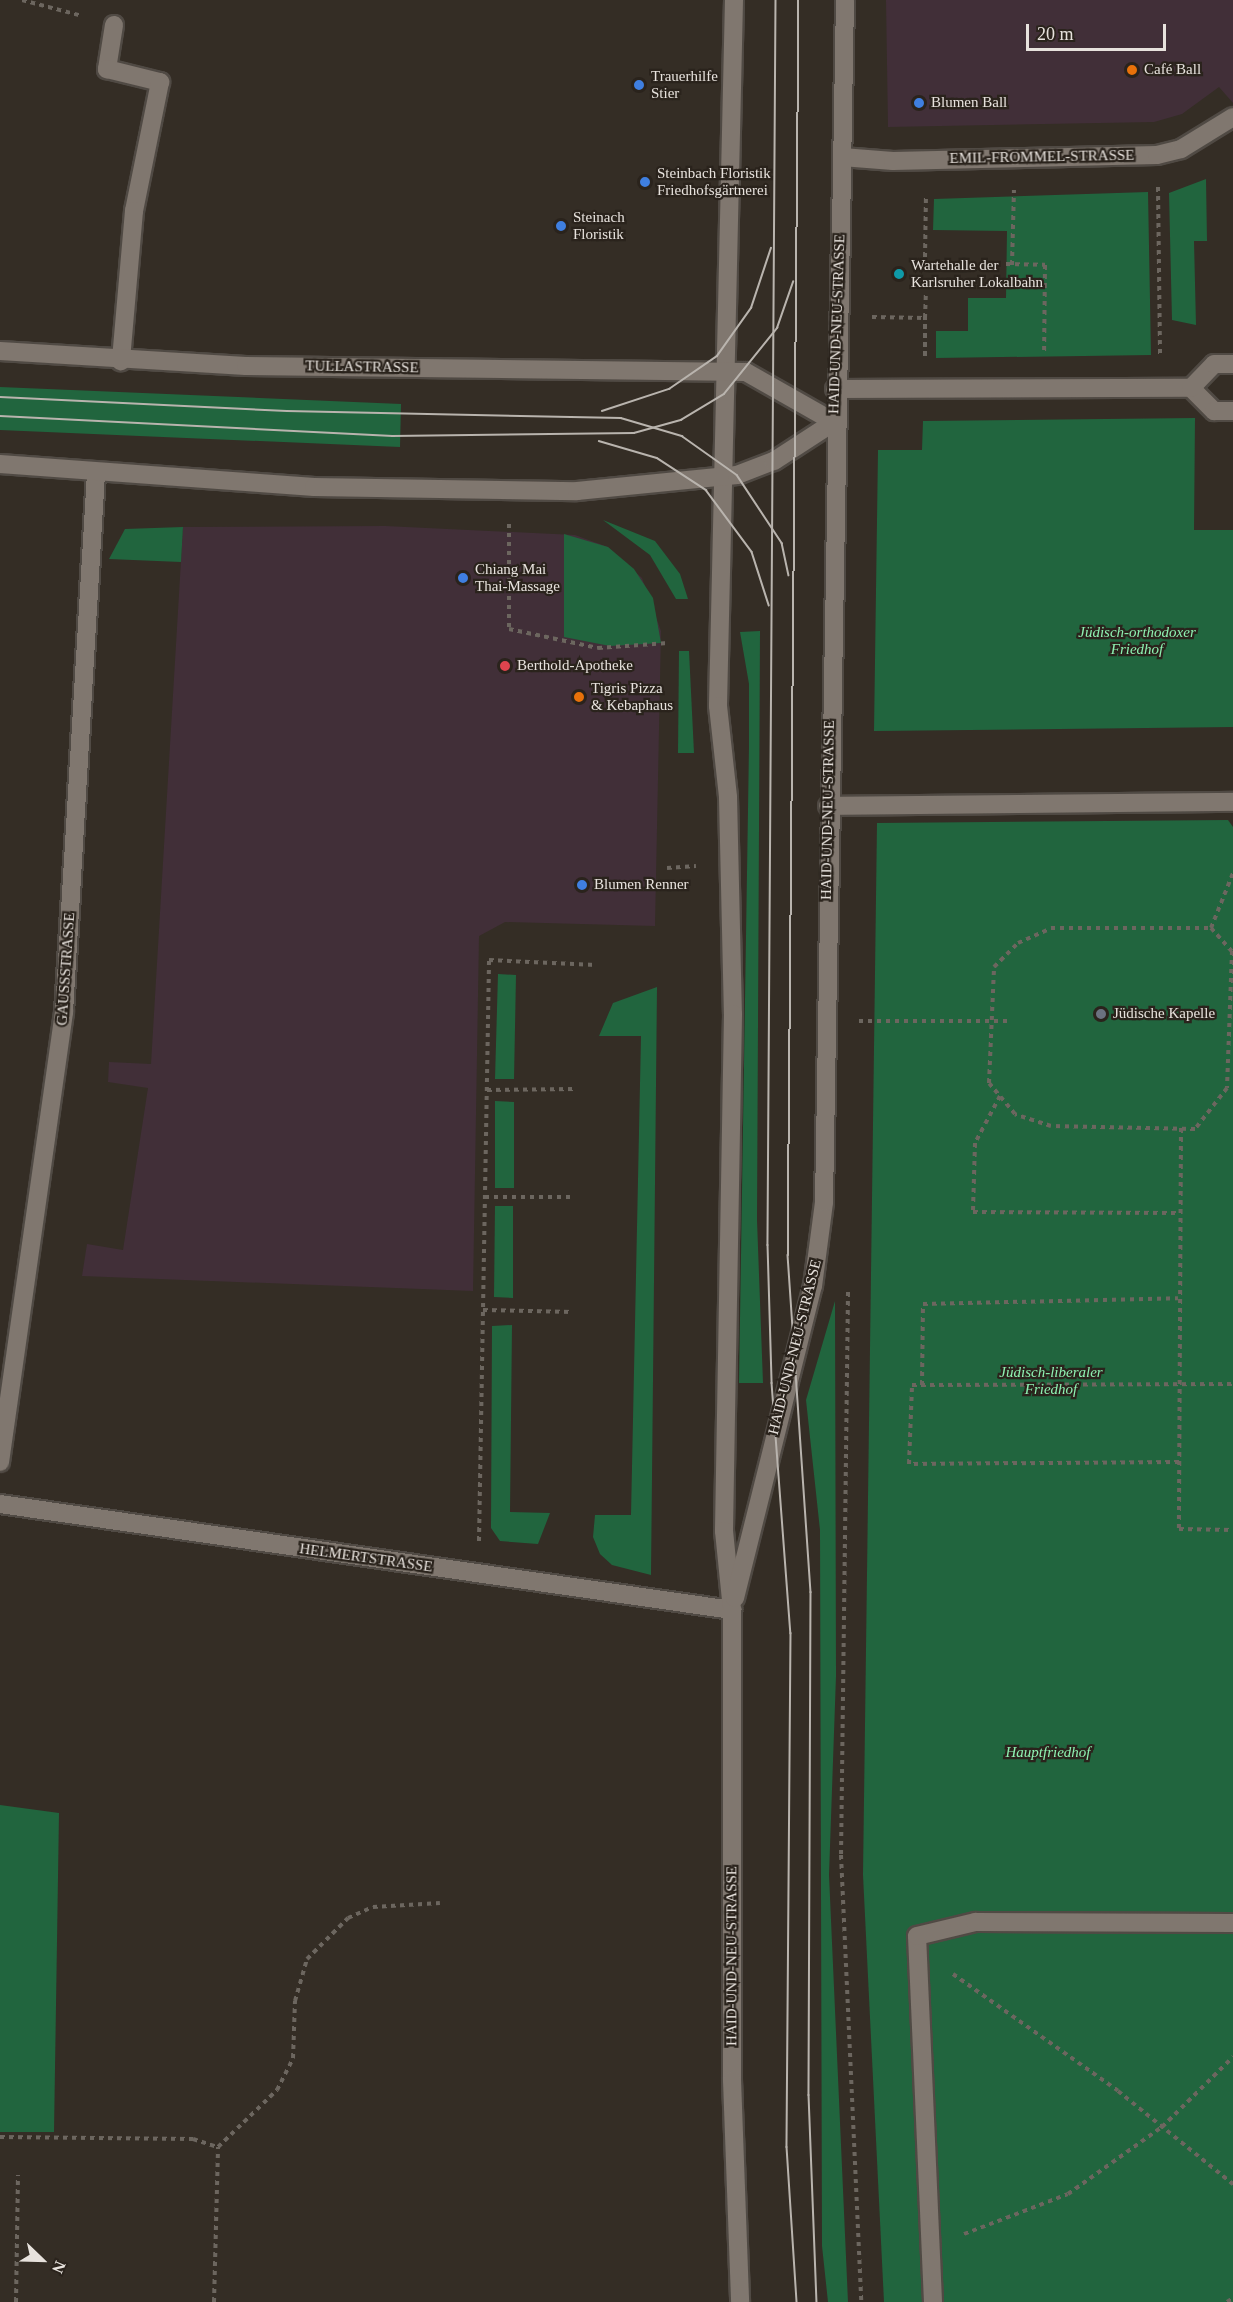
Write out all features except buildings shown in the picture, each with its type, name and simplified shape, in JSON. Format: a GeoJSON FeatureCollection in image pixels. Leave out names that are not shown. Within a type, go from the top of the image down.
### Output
{"type":"FeatureCollection","features":[{"type":"Feature","properties":{"kind":"main road","name":"HAID-UND-NEU-STRASSE"},"geometry":{"type":"LineString","coordinates":[[734,0],[718,706],[728,797],[733,1014],[724,1531],[732,1610],[732,2080],[740,2302]]}},
{"type":"Feature","properties":{"kind":"main road","name":"HAID-UND-NEU-STRASSE"},"geometry":{"type":"LineString","coordinates":[[732,1610],[821,1244],[834,422],[845,0]]}},
{"type":"Feature","properties":{"kind":"main road"},"geometry":{"type":"LineString","coordinates":[[114,25],[106,69],[160,82],[134,211],[121,361]]}},
{"type":"Feature","properties":{"kind":"main road","name":"EMIL-FROMMEL-STRASSE"},"geometry":{"type":"LineString","coordinates":[[842,157],[927,160],[1157,155],[1181,149],[1233,117]]}},
{"type":"Feature","properties":{"kind":"main road","name":"TULLASTRASSE"},"geometry":{"type":"LineString","coordinates":[[0,351],[121,361],[724,370],[760,376],[834,422]]}},
{"type":"Feature","properties":{"kind":"main road"},"geometry":{"type":"LineString","coordinates":[[1191,388],[1214,364],[1233,364]]}},
{"type":"Feature","properties":{"kind":"main road"},"geometry":{"type":"LineString","coordinates":[[835,389],[1191,388],[1214,411],[1233,411]]}},
{"type":"Feature","properties":{"kind":"main road"},"geometry":{"type":"LineString","coordinates":[[0,464],[96,473],[314,487],[555,491],[722,478],[774,461],[834,422]]}},
{"type":"Feature","properties":{"kind":"main road","name":"GAUSSSTRASSE"},"geometry":{"type":"LineString","coordinates":[[0,1462],[64,1011],[96,473]]}},
{"type":"Feature","properties":{"kind":"main road"},"geometry":{"type":"LineString","coordinates":[[828,806],[1233,802]]}},
{"type":"Feature","properties":{"kind":"main road","name":"HELMERTSTRASSE"},"geometry":{"type":"LineString","coordinates":[[0,1504],[732,1610]]}},
{"type":"Feature","properties":{"kind":"main road"},"geometry":{"type":"LineString","coordinates":[[933,2302],[916,1936],[975,1922],[1233,1923]]}},
{"type":"Feature","properties":{"kind":"path"},"geometry":{"type":"LineString","coordinates":[[22,0],[114,25]]}},
{"type":"Feature","properties":{"kind":"path"},"geometry":{"type":"LineString","coordinates":[[1157,155],[1161,388]]}},
{"type":"Feature","properties":{"kind":"path"},"geometry":{"type":"LineString","coordinates":[[1012,265],[1015,158]]}},
{"type":"Feature","properties":{"kind":"path"},"geometry":{"type":"LineString","coordinates":[[925,257],[927,160]]}},
{"type":"Feature","properties":{"kind":"path"},"geometry":{"type":"LineString","coordinates":[[1006,264],[1044,265],[1044,388]]}},
{"type":"Feature","properties":{"kind":"path"},"geometry":{"type":"LineString","coordinates":[[837,317],[925,318],[926,291]]}},
{"type":"Feature","properties":{"kind":"path"},"geometry":{"type":"LineString","coordinates":[[509,521],[509,629],[598,648],[668,643]]}},
{"type":"Feature","properties":{"kind":"path"},"geometry":{"type":"LineString","coordinates":[[1211,928],[1233,873]]}},
{"type":"Feature","properties":{"kind":"path"},"geometry":{"type":"LineString","coordinates":[[1051,928],[1211,928],[1233,951],[1227,1088],[1195,1129],[1051,1126],[1016,1114],[989,1083],[991,1021],[994,967],[1018,942],[1051,928]]}},
{"type":"Feature","properties":{"kind":"path"},"geometry":{"type":"LineString","coordinates":[[478,1574],[489,960],[596,965]]}},
{"type":"Feature","properties":{"kind":"path"},"geometry":{"type":"LineString","coordinates":[[874,1021],[1011,1021]]}},
{"type":"Feature","properties":{"kind":"path"},"geometry":{"type":"LineString","coordinates":[[487,1090],[576,1089]]}},
{"type":"Feature","properties":{"kind":"path"},"geometry":{"type":"LineString","coordinates":[[1000,1096],[975,1143],[973,1212],[1178,1213]]}},
{"type":"Feature","properties":{"kind":"path"},"geometry":{"type":"LineString","coordinates":[[1181,1128],[1178,1213],[1179,1529],[1233,1530]]}},
{"type":"Feature","properties":{"kind":"path"},"geometry":{"type":"LineString","coordinates":[[485,1197],[575,1197]]}},
{"type":"Feature","properties":{"kind":"path"},"geometry":{"type":"LineString","coordinates":[[848,1281],[841,1855],[861,2302]]}},
{"type":"Feature","properties":{"kind":"path"},"geometry":{"type":"LineString","coordinates":[[922,1385],[923,1304],[1178,1298]]}},
{"type":"Feature","properties":{"kind":"path"},"geometry":{"type":"LineString","coordinates":[[483,1310],[573,1312]]}},
{"type":"Feature","properties":{"kind":"path"},"geometry":{"type":"LineString","coordinates":[[1179,1462],[909,1464],[912,1385],[1233,1384]]}},
{"type":"Feature","properties":{"kind":"path"},"geometry":{"type":"LineString","coordinates":[[214,2302],[219,2147],[277,2090],[293,2058],[295,2001],[307,1959],[348,1918],[373,1907],[440,1903]]}},
{"type":"Feature","properties":{"kind":"path"},"geometry":{"type":"LineString","coordinates":[[916,1936],[959,1980],[1162,2127],[1233,2184]]}},
{"type":"Feature","properties":{"kind":"path"},"geometry":{"type":"LineString","coordinates":[[931,2241],[960,2236],[1068,2194],[1162,2127],[1233,2057]]}},
{"type":"Feature","properties":{"kind":"path"},"geometry":{"type":"LineString","coordinates":[[0,2137],[193,2139],[219,2147]]}},
{"type":"Feature","properties":{"kind":"path"},"geometry":{"type":"LineString","coordinates":[[16,2302],[18,2175]]}},
{"type":"Feature","properties":{"kind":"path"},"geometry":{"type":"LineString","coordinates":[[1227,2302],[1233,2298]]}},
{"type":"Feature","properties":{"kind":"shaded area"},"geometry":{"type":"Polygon","coordinates":[[[886,0],[1233,0],[1233,103],[1219,87],[1182,114],[1154,122],[888,127],[886,0]]]}},
{"type":"Feature","properties":{"kind":"shaded area"},"geometry":{"type":"Polygon","coordinates":[[[385,526],[575,535],[608,547],[642,578],[661,631],[655,926],[505,922],[479,936],[473,1291],[82,1276],[87,1244],[123,1250],[148,1088],[108,1082],[109,1062],[151,1064],[183,527],[385,526]]]}},
{"type":"Feature","properties":{"kind":"green space"},"geometry":{"type":"Polygon","coordinates":[[[1206,179],[1207,241],[1194,241],[1196,325],[1172,320],[1169,193],[1206,179]]]}},
{"type":"Feature","properties":{"kind":"green space"},"geometry":{"type":"Polygon","coordinates":[[[1148,192],[1151,355],[936,358],[936,331],[968,331],[968,298],[1006,298],[1007,231],[933,230],[934,199],[1148,192]]]}},
{"type":"Feature","properties":{"kind":"green space"},"geometry":{"type":"Polygon","coordinates":[[[0,387],[401,404],[400,447],[0,430],[0,387]]]}},
{"type":"Feature","properties":{"kind":"green space","name":"Jüdisch-orthodoxer Friedhof"},"geometry":{"type":"Polygon","coordinates":[[[1195,418],[1194,530],[1233,530],[1233,727],[874,731],[878,450],[922,450],[923,421],[1195,418]]]}},
{"type":"Feature","properties":{"kind":"green space"},"geometry":{"type":"Polygon","coordinates":[[[603,520],[655,541],[680,574],[688,599],[676,599],[650,555],[603,520]]]}},
{"type":"Feature","properties":{"kind":"green space"},"geometry":{"type":"Polygon","coordinates":[[[183,527],[181,562],[109,559],[125,529],[183,527]]]}},
{"type":"Feature","properties":{"kind":"green space"},"geometry":{"type":"Polygon","coordinates":[[[564,534],[608,547],[634,569],[653,598],[661,643],[610,646],[564,637],[564,534]]]}},
{"type":"Feature","properties":{"kind":"green space"},"geometry":{"type":"Polygon","coordinates":[[[760,631],[757,1220],[763,1383],[739,1383],[749,746],[749,684],[740,632],[760,631]]]}},
{"type":"Feature","properties":{"kind":"green space"},"geometry":{"type":"Polygon","coordinates":[[[679,651],[689,651],[694,753],[678,753],[679,651]]]}},
{"type":"Feature","properties":{"kind":"green space"},"geometry":{"type":"Polygon","coordinates":[[[1228,820],[1233,827],[1233,2302],[884,2302],[863,1875],[877,823],[1228,820]]]}},
{"type":"Feature","properties":{"kind":"green space"},"geometry":{"type":"Polygon","coordinates":[[[498,974],[516,975],[514,1079],[495,1079],[498,974]]]}},
{"type":"Feature","properties":{"kind":"green space"},"geometry":{"type":"Polygon","coordinates":[[[657,987],[651,1575],[612,1565],[600,1554],[593,1537],[595,1515],[631,1515],[641,1036],[599,1036],[613,1003],[657,987]]]}},
{"type":"Feature","properties":{"kind":"green space"},"geometry":{"type":"Polygon","coordinates":[[[495,1101],[514,1102],[514,1188],[495,1188],[495,1101]]]}},
{"type":"Feature","properties":{"kind":"green space"},"geometry":{"type":"Polygon","coordinates":[[[495,1206],[513,1206],[513,1298],[494,1297],[495,1206]]]}},
{"type":"Feature","properties":{"kind":"green space"},"geometry":{"type":"Polygon","coordinates":[[[835,1301],[836,1676],[829,1875],[848,2302],[828,2302],[822,2246],[820,1530],[806,1400],[835,1301]]]}},
{"type":"Feature","properties":{"kind":"green space"},"geometry":{"type":"Polygon","coordinates":[[[512,1325],[510,1512],[550,1513],[538,1544],[500,1541],[491,1528],[492,1326],[512,1325]]]}},
{"type":"Feature","properties":{"kind":"green space"},"geometry":{"type":"Polygon","coordinates":[[[0,1805],[59,1813],[54,2132],[0,2132],[0,1805]]]}},
{"type":"Feature","properties":{"kind":"tram line"},"geometry":{"type":"LineString","coordinates":[[776,0],[768,1245],[772,1383],[791,1633],[787,2147],[797,2302]]}},
{"type":"Feature","properties":{"kind":"tram line"},"geometry":{"type":"LineString","coordinates":[[799,0],[788,1255],[811,1592],[809,2095],[817,2302]]}},
{"type":"Feature","properties":{"kind":"tram line"},"geometry":{"type":"LineString","coordinates":[[602,411],[669,389],[717,356],[751,308],[771,248]]}},
{"type":"Feature","properties":{"kind":"tram line"},"geometry":{"type":"LineString","coordinates":[[0,416],[392,436],[634,433],[681,420],[724,394],[777,328],[793,282]]}},
{"type":"Feature","properties":{"kind":"tram line"},"geometry":{"type":"LineString","coordinates":[[0,397],[287,411],[621,418],[682,436],[737,475],[782,543],[789,575]]}},
{"type":"Feature","properties":{"kind":"tram line"},"geometry":{"type":"LineString","coordinates":[[599,441],[657,458],[706,490],[752,552],[769,605]]}},
{"type":"Feature","properties":{"kind":"place","name":"Café Ball"},"geometry":{"type":"Point","coordinates":[1132,70]}},
{"type":"Feature","properties":{"kind":"place","name":"Trauerhilfe Stier"},"geometry":{"type":"Point","coordinates":[639,85]}},
{"type":"Feature","properties":{"kind":"place","name":"Blumen Ball"},"geometry":{"type":"Point","coordinates":[919,103]}},
{"type":"Feature","properties":{"kind":"place","name":"Steinbach Floristik Friedhofsgärtnerei"},"geometry":{"type":"Point","coordinates":[645,182]}},
{"type":"Feature","properties":{"kind":"place","name":"Steinach Floristik"},"geometry":{"type":"Point","coordinates":[561,226]}},
{"type":"Feature","properties":{"kind":"place","name":"Wartehalle der Karlsruher Lokalbahn"},"geometry":{"type":"Point","coordinates":[899,274]}},
{"type":"Feature","properties":{"kind":"place","name":"Chiang Mai Thai-Massage"},"geometry":{"type":"Point","coordinates":[463,578]}},
{"type":"Feature","properties":{"kind":"place","name":"Berthold-Apotheke"},"geometry":{"type":"Point","coordinates":[505,666]}},
{"type":"Feature","properties":{"kind":"place","name":"Tigris Pizza & Kebaphaus"},"geometry":{"type":"Point","coordinates":[579,697]}},
{"type":"Feature","properties":{"kind":"place","name":"Blumen Renner"},"geometry":{"type":"Point","coordinates":[582,885]}},
{"type":"Feature","properties":{"kind":"place","name":"Jüdische Kapelle"},"geometry":{"type":"Point","coordinates":[1101,1014]}},
{"type":"Feature","properties":{"kind":"park label","name":"Jüdisch-liberaler Friedhof"},"geometry":{"type":"Point","coordinates":[1051,1380]}},
{"type":"Feature","properties":{"kind":"park label","name":"Hauptfriedhof"},"geometry":{"type":"Point","coordinates":[1048,1753]}}]}
